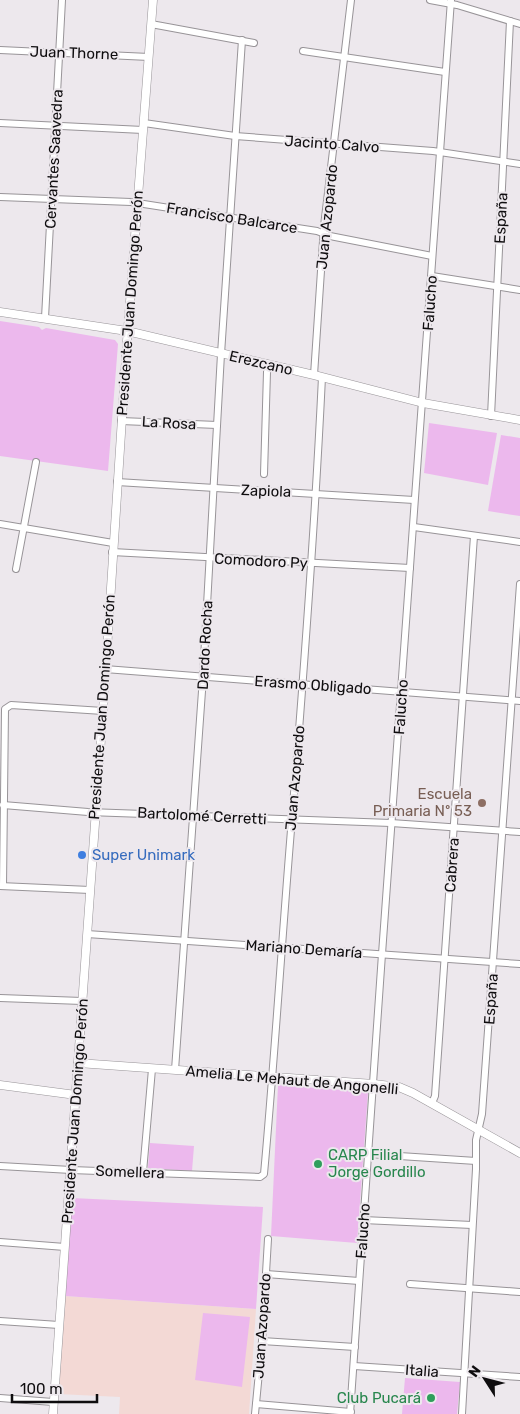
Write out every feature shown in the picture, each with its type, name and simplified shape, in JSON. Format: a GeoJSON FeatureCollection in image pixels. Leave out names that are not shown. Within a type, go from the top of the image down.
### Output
{"type":"FeatureCollection","features":[{"type":"Feature","properties":{"kind":"street","name":"Cervantes Saavedra"},"geometry":{"type":"LineString","coordinates":[[45,318],[62,0]]}},
{"type":"Feature","properties":{"kind":"street","name":"Presidente Juan Domingo Perón"},"geometry":{"type":"LineString","coordinates":[[53,1414],[103,711],[127,332],[153,0]]}},
{"type":"Feature","properties":{"kind":"street","name":"Juan Azopardo"},"geometry":{"type":"LineString","coordinates":[[260,1177],[264,1174],[273,1077],[316,493],[318,376],[324,234],[351,0]]}},
{"type":"Feature","properties":{"kind":"street"},"geometry":{"type":"LineString","coordinates":[[430,0],[451,2],[520,24]]}},
{"type":"Feature","properties":{"kind":"street","name":"Falucho"},"geometry":{"type":"LineString","coordinates":[[350,1413],[451,2]]}},
{"type":"Feature","properties":{"kind":"street","name":"España"},"geometry":{"type":"LineString","coordinates":[[491,416],[510,21]]}},
{"type":"Feature","properties":{"kind":"street"},"geometry":{"type":"LineString","coordinates":[[151,24],[254,42]]}},
{"type":"Feature","properties":{"kind":"street","name":"Dardo Rocha"},"geometry":{"type":"LineString","coordinates":[[175,1070],[204,677],[221,354],[242,40]]}},
{"type":"Feature","properties":{"kind":"street","name":"Juan Thorne"},"geometry":{"type":"LineString","coordinates":[[0,50],[149,57]]}},
{"type":"Feature","properties":{"kind":"street"},"geometry":{"type":"LineString","coordinates":[[303,51],[445,72]]}},
{"type":"Feature","properties":{"kind":"street","name":"Jacinto Calvo"},"geometry":{"type":"LineString","coordinates":[[0,123],[143,127],[439,152],[520,164]]}},
{"type":"Feature","properties":{"kind":"street","name":"Francisco Balcarce"},"geometry":{"type":"LineString","coordinates":[[0,197],[138,204],[324,234],[432,256]]}},
{"type":"Feature","properties":{"kind":"street"},"geometry":{"type":"LineString","coordinates":[[432,276],[520,290]]}},
{"type":"Feature","properties":{"kind":"street","name":"Erezcano"},"geometry":{"type":"LineString","coordinates":[[0,312],[127,332],[269,364],[423,404],[520,420]]}},
{"type":"Feature","properties":{"kind":"street"},"geometry":{"type":"LineString","coordinates":[[264,474],[267,372],[269,364]]}},
{"type":"Feature","properties":{"kind":"street","name":"La Rosa"},"geometry":{"type":"LineString","coordinates":[[121,421],[217,426]]}},
{"type":"Feature","properties":{"kind":"street"},"geometry":{"type":"LineString","coordinates":[[16,569],[36,462]]}},
{"type":"Feature","properties":{"kind":"street","name":"Zapiola"},"geometry":{"type":"LineString","coordinates":[[117,482],[414,500]]}},
{"type":"Feature","properties":{"kind":"street","name":"Comodoro Py"},"geometry":{"type":"LineString","coordinates":[[0,524],[112,547],[210,558],[410,568]]}},
{"type":"Feature","properties":{"kind":"street"},"geometry":{"type":"LineString","coordinates":[[414,527],[520,542]]}},
{"type":"Feature","properties":{"kind":"street","name":"Cabrera"},"geometry":{"type":"LineString","coordinates":[[432,1103],[435,1096],[474,536]]}},
{"type":"Feature","properties":{"kind":"street","name":"España"},"geometry":{"type":"LineString","coordinates":[[462,1414],[470,1288],[475,1147],[482,1114],[520,584]]}},
{"type":"Feature","properties":{"kind":"street","name":"Erasmo Obligado"},"geometry":{"type":"LineString","coordinates":[[105,669],[520,701]]}},
{"type":"Feature","properties":{"kind":"street"},"geometry":{"type":"LineString","coordinates":[[90,890],[1,886],[5,709],[11,705],[103,711]]}},
{"type":"Feature","properties":{"kind":"street","name":"Bartolomé Cerretti"},"geometry":{"type":"LineString","coordinates":[[3,804],[95,812],[391,823],[520,832]]}},
{"type":"Feature","properties":{"kind":"street","name":"Mariano Demaría"},"geometry":{"type":"LineString","coordinates":[[87,934],[520,964]]}},
{"type":"Feature","properties":{"kind":"street"},"geometry":{"type":"LineString","coordinates":[[0,998],[82,1000]]}},
{"type":"Feature","properties":{"kind":"street","name":"Amelia Le Mehaut de Angonelli"},"geometry":{"type":"LineString","coordinates":[[78,1063],[374,1084],[398,1088],[432,1103],[520,1153]]}},
{"type":"Feature","properties":{"kind":"street"},"geometry":{"type":"LineString","coordinates":[[143,1172],[152,1069]]}},
{"type":"Feature","properties":{"kind":"street"},"geometry":{"type":"LineString","coordinates":[[0,1084],[76,1095]]}},
{"type":"Feature","properties":{"kind":"street"},"geometry":{"type":"LineString","coordinates":[[368,1154],[476,1161]]}},
{"type":"Feature","properties":{"kind":"street","name":"Somellera"},"geometry":{"type":"LineString","coordinates":[[0,1166],[260,1177]]}},
{"type":"Feature","properties":{"kind":"street"},"geometry":{"type":"LineString","coordinates":[[364,1220],[472,1225]]}},
{"type":"Feature","properties":{"kind":"street","name":"Juan Azopardo"},"geometry":{"type":"LineString","coordinates":[[255,1414],[262,1341],[268,1239]]}},
{"type":"Feature","properties":{"kind":"street"},"geometry":{"type":"LineString","coordinates":[[0,1242],[65,1247]]}},
{"type":"Feature","properties":{"kind":"street"},"geometry":{"type":"LineString","coordinates":[[266,1274],[359,1281]]}},
{"type":"Feature","properties":{"kind":"street"},"geometry":{"type":"LineString","coordinates":[[410,1284],[520,1292]]}},
{"type":"Feature","properties":{"kind":"street"},"geometry":{"type":"LineString","coordinates":[[0,1320],[59,1325]]}},
{"type":"Feature","properties":{"kind":"street"},"geometry":{"type":"LineString","coordinates":[[262,1341],[355,1347]]}},
{"type":"Feature","properties":{"kind":"street","name":"Italia"},"geometry":{"type":"LineString","coordinates":[[354,1366],[520,1377]]}},
{"type":"Feature","properties":{"kind":"street"},"geometry":{"type":"LineString","coordinates":[[0,1398],[54,1402]]}},
{"type":"Feature","properties":{"kind":"street"},"geometry":{"type":"LineString","coordinates":[[256,1404],[350,1413]]}},
{"type":"Feature","properties":{"kind":"shaded area"},"geometry":{"type":"Polygon","coordinates":[[[0,321],[39,327],[42,330],[46,328],[115,340],[118,344],[108,471],[0,456],[0,321]]]}},
{"type":"Feature","properties":{"kind":"shaded area"},"geometry":{"type":"Polygon","coordinates":[[[429,423],[497,433],[488,485],[424,473],[429,423]]]}},
{"type":"Feature","properties":{"kind":"shaded area"},"geometry":{"type":"Polygon","coordinates":[[[501,435],[520,438],[520,516],[488,511],[501,435]]]}},
{"type":"Feature","properties":{"kind":"shaded area","name":"CARP Filial Jorge Gordillo"},"geometry":{"type":"Polygon","coordinates":[[[278,1085],[368,1092],[357,1243],[271,1236],[278,1085]]]}},
{"type":"Feature","properties":{"kind":"shaded area"},"geometry":{"type":"Polygon","coordinates":[[[150,1143],[194,1146],[192,1171],[148,1168],[150,1143]]]}},
{"type":"Feature","properties":{"kind":"shaded area"},"geometry":{"type":"Polygon","coordinates":[[[72,1198],[263,1207],[256,1309],[65,1296],[72,1198]]]}},
{"type":"Feature","properties":{"kind":"shaded area"},"geometry":{"type":"Polygon","coordinates":[[[65,1296],[256,1309],[249,1414],[119,1414],[120,1397],[58,1394],[65,1296]]]}},
{"type":"Feature","properties":{"kind":"shaded area"},"geometry":{"type":"Polygon","coordinates":[[[203,1313],[250,1317],[242,1387],[195,1380],[203,1313]]]}},
{"type":"Feature","properties":{"kind":"shaded area","name":"Club Pucará"},"geometry":{"type":"Polygon","coordinates":[[[405,1378],[460,1382],[457,1414],[402,1414],[405,1378]]]}},
{"type":"Feature","properties":{"kind":"place","name":"Escuela Primaria Nº 53"},"geometry":{"type":"Point","coordinates":[482,803]}},
{"type":"Feature","properties":{"kind":"place","name":"Super Unimark"},"geometry":{"type":"Point","coordinates":[82,855]}},
{"type":"Feature","properties":{"kind":"place","name":"CARP Filial Jorge Gordillo"},"geometry":{"type":"Point","coordinates":[318,1164]}},
{"type":"Feature","properties":{"kind":"place","name":"Club Pucará"},"geometry":{"type":"Point","coordinates":[431,1398]}}]}
